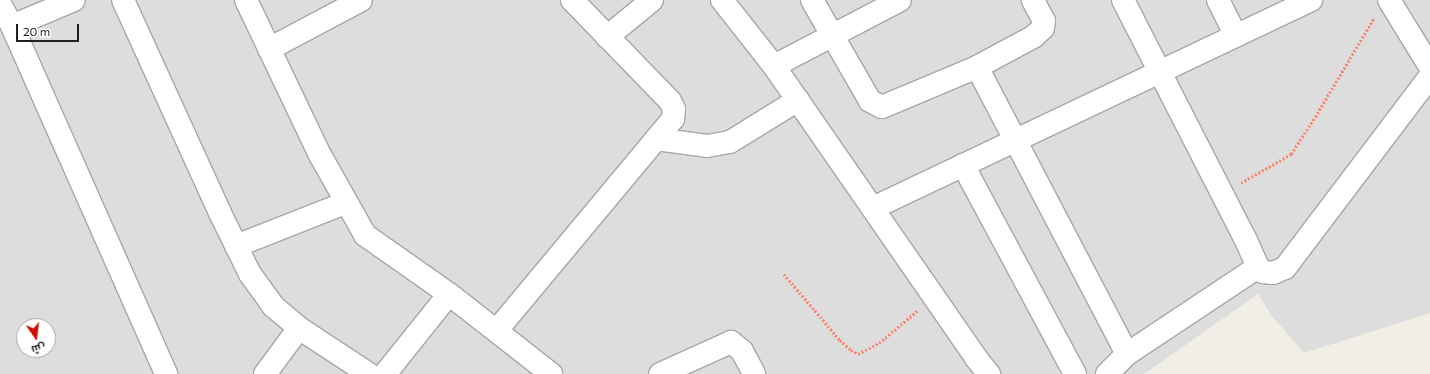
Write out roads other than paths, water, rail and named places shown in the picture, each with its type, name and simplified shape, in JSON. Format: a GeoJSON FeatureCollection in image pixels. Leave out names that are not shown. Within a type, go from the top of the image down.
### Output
{"type":"FeatureCollection","features":[{"type":"Feature","properties":{"kind":"street"},"geometry":{"type":"LineString","coordinates":[[12,26],[74,0]]}},
{"type":"Feature","properties":{"kind":"street"},"geometry":{"type":"LineString","coordinates":[[123,0],[250,274],[273,306],[299,328],[369,374]]}},
{"type":"Feature","properties":{"kind":"street"},"geometry":{"type":"LineString","coordinates":[[246,0],[320,155],[345,203],[365,235],[449,294],[497,330],[551,374]]}},
{"type":"Feature","properties":{"kind":"street"},"geometry":{"type":"LineString","coordinates":[[269,49],[361,0]]}},
{"type":"Feature","properties":{"kind":"street"},"geometry":{"type":"LineString","coordinates":[[497,330],[673,119],[674,109],[670,100],[572,0]]}},
{"type":"Feature","properties":{"kind":"street"},"geometry":{"type":"LineString","coordinates":[[607,37],[652,0]]}},
{"type":"Feature","properties":{"kind":"street"},"geometry":{"type":"LineString","coordinates":[[722,0],[774,66],[976,358],[989,374]]}},
{"type":"Feature","properties":{"kind":"street"},"geometry":{"type":"LineString","coordinates":[[812,0],[870,101],[882,107],[977,66],[1032,37],[1043,28],[1044,21],[1033,0]]}},
{"type":"Feature","properties":{"kind":"street"},"geometry":{"type":"LineString","coordinates":[[774,66],[900,0]]}},
{"type":"Feature","properties":{"kind":"street"},"geometry":{"type":"LineString","coordinates":[[1123,0],[1246,238],[1258,267],[1263,272],[1273,274],[1285,268],[1430,76]]}},
{"type":"Feature","properties":{"kind":"street"},"geometry":{"type":"LineString","coordinates":[[1218,0],[1236,36]]}},
{"type":"Feature","properties":{"kind":"street"},"geometry":{"type":"LineString","coordinates":[[873,208],[1311,0]]}},
{"type":"Feature","properties":{"kind":"street"},"geometry":{"type":"LineString","coordinates":[[0,4],[12,26],[166,374]]}},
{"type":"Feature","properties":{"kind":"street"},"geometry":{"type":"LineString","coordinates":[[1383,6],[1430,67]]}},
{"type":"Feature","properties":{"kind":"street"},"geometry":{"type":"LineString","coordinates":[[977,66],[1127,354]]}},
{"type":"Feature","properties":{"kind":"street"},"geometry":{"type":"LineString","coordinates":[[656,139],[707,146],[730,142],[798,100]]}},
{"type":"Feature","properties":{"kind":"street"},"geometry":{"type":"LineString","coordinates":[[963,165],[1075,374]]}},
{"type":"Feature","properties":{"kind":"street"},"geometry":{"type":"LineString","coordinates":[[236,246],[345,203]]}},
{"type":"Feature","properties":{"kind":"street"},"geometry":{"type":"LineString","coordinates":[[1107,374],[1127,354],[1258,267]]}},
{"type":"Feature","properties":{"kind":"street"},"geometry":{"type":"LineString","coordinates":[[385,374],[449,294]]}},
{"type":"Feature","properties":{"kind":"street"},"geometry":{"type":"LineString","coordinates":[[265,374],[299,328]]}},
{"type":"Feature","properties":{"kind":"street"},"geometry":{"type":"LineString","coordinates":[[660,374],[731,342],[742,351],[754,374]]}}]}
